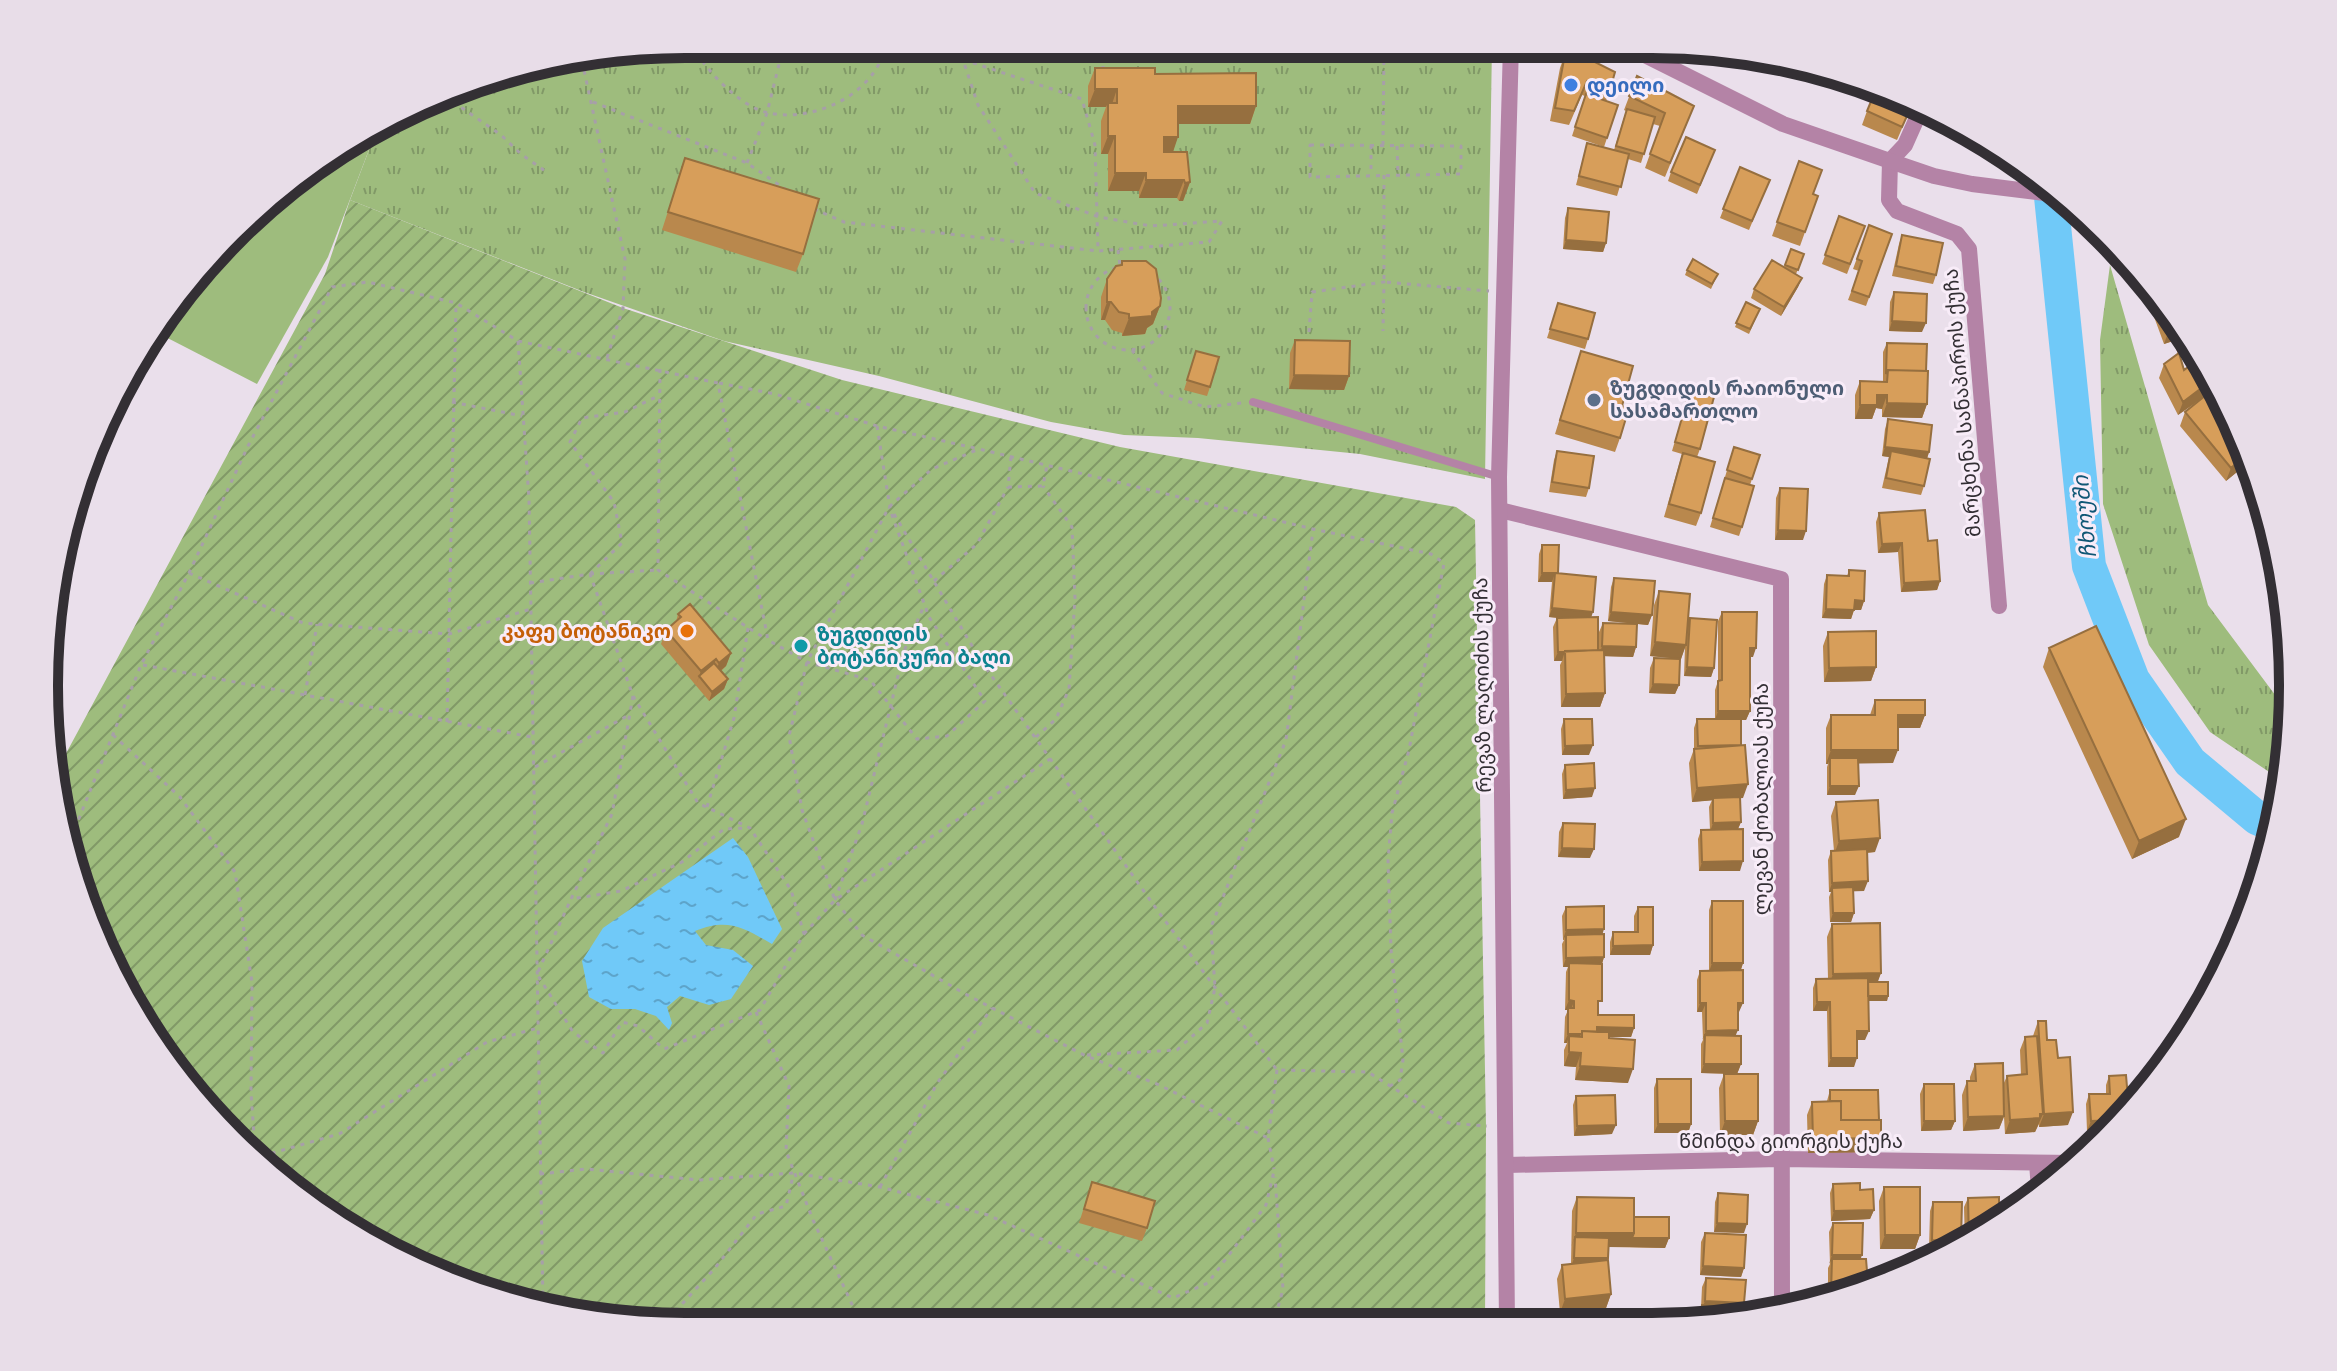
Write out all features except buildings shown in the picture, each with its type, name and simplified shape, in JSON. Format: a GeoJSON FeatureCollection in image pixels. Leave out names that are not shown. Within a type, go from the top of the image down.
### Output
{"type":"FeatureCollection","features":[{"type":"Feature","properties":{"kind":"street","name":"რევაზ ლაღიძის ქუჩა"},"geometry":{"type":"LineString","coordinates":[[1507,1313],[1499,477],[1511,58]]}},
{"type":"Feature","properties":{"kind":"street"},"geometry":{"type":"LineString","coordinates":[[1651,58],[1783,124],[1934,176],[2038,192]]}},
{"type":"Feature","properties":{"kind":"street"},"geometry":{"type":"LineString","coordinates":[[1890,161],[1905,145],[1917,118]]}},
{"type":"Feature","properties":{"kind":"street","name":"მარცხენა სანაპიროს ქუჩა"},"geometry":{"type":"LineString","coordinates":[[1890,161],[1889,200],[1897,211],[1957,234],[1969,249],[1999,606]]}},
{"type":"Feature","properties":{"kind":"street","name":"ლევან ქობალიას ქუჩა"},"geometry":{"type":"LineString","coordinates":[[1500,510],[1781,579],[1782,1299]]}},
{"type":"Feature","properties":{"kind":"street","name":"წმინდა გიორგის ქუჩა"},"geometry":{"type":"LineString","coordinates":[[1507,1165],[1781,1159],[2058,1163]]}},
{"type":"Feature","properties":{"kind":"street"},"geometry":{"type":"LineString","coordinates":[[2037,1163],[2038,1179]]}},
{"type":"Feature","properties":{"kind":"lane"},"geometry":{"type":"LineString","coordinates":[[1253,402],[1499,477]]}},
{"type":"Feature","properties":{"kind":"path"},"geometry":{"type":"LineString","coordinates":[[699,58],[724,88],[767,113],[802,115],[841,101],[873,74],[882,58]]}},
{"type":"Feature","properties":{"kind":"path"},"geometry":{"type":"LineString","coordinates":[[747,163],[767,113],[781,58]]}},
{"type":"Feature","properties":{"kind":"path"},"geometry":{"type":"LineString","coordinates":[[957,58],[1082,99]]}},
{"type":"Feature","properties":{"kind":"path"},"geometry":{"type":"LineString","coordinates":[[1096,80],[1103,70],[1103,58]]}},
{"type":"Feature","properties":{"kind":"path"},"geometry":{"type":"LineString","coordinates":[[1383,146],[1384,58]]}},
{"type":"Feature","properties":{"kind":"path"},"geometry":{"type":"LineString","coordinates":[[812,208],[844,222],[1098,251],[1209,242],[1222,221],[1151,226],[1099,217],[1035,193],[978,105],[963,60]]}},
{"type":"Feature","properties":{"kind":"path"},"geometry":{"type":"LineString","coordinates":[[583,67],[625,259],[623,308],[607,359]]}},
{"type":"Feature","properties":{"kind":"path"},"geometry":{"type":"LineString","coordinates":[[1082,99],[1089,90]]}},
{"type":"Feature","properties":{"kind":"path"},"geometry":{"type":"LineString","coordinates":[[1082,99],[1095,145],[1098,251]]}},
{"type":"Feature","properties":{"kind":"path"},"geometry":{"type":"LineString","coordinates":[[454,102],[548,173]]}},
{"type":"Feature","properties":{"kind":"path"},"geometry":{"type":"LineString","coordinates":[[593,102],[747,163],[786,190]]}},
{"type":"Feature","properties":{"kind":"path"},"geometry":{"type":"LineString","coordinates":[[1310,145],[1371,145],[1461,146],[1461,174],[1310,177],[1310,145]]}},
{"type":"Feature","properties":{"kind":"path"},"geometry":{"type":"LineString","coordinates":[[1371,145],[1371,175]]}},
{"type":"Feature","properties":{"kind":"path"},"geometry":{"type":"LineString","coordinates":[[1397,146],[1398,175]]}},
{"type":"Feature","properties":{"kind":"path"},"geometry":{"type":"LineString","coordinates":[[1383,331],[1384,175]]}},
{"type":"Feature","properties":{"kind":"path"},"geometry":{"type":"LineString","coordinates":[[1118,249],[1120,266]]}},
{"type":"Feature","properties":{"kind":"path"},"geometry":{"type":"LineString","coordinates":[[1120,266],[1147,270],[1158,278],[1169,302],[1169,316],[1164,328],[1145,346],[1132,350],[1118,349],[1094,334],[1085,307],[1095,281],[1107,271],[1120,266]]}},
{"type":"Feature","properties":{"kind":"path"},"geometry":{"type":"LineString","coordinates":[[75,829],[141,665],[189,573],[248,446],[332,287],[368,282],[456,303],[518,341],[775,394],[877,426],[1431,554],[1444,563],[1409,750],[1392,813],[1388,860],[1391,950],[1403,1060],[1400,1080],[1390,1086]]}},
{"type":"Feature","properties":{"kind":"path"},"geometry":{"type":"LineString","coordinates":[[1309,332],[1312,292],[1384,282],[1503,292]]}},
{"type":"Feature","properties":{"kind":"path"},"geometry":{"type":"LineString","coordinates":[[447,722],[456,303]]}},
{"type":"Feature","properties":{"kind":"path"},"geometry":{"type":"LineString","coordinates":[[518,341],[529,499],[543,1296]]}},
{"type":"Feature","properties":{"kind":"path"},"geometry":{"type":"LineString","coordinates":[[1132,350],[1162,393],[1205,407],[1253,402]]}},
{"type":"Feature","properties":{"kind":"path"},"geometry":{"type":"LineString","coordinates":[[658,570],[660,369]]}},
{"type":"Feature","properties":{"kind":"path"},"geometry":{"type":"LineString","coordinates":[[718,383],[768,640]]}},
{"type":"Feature","properties":{"kind":"path"},"geometry":{"type":"LineString","coordinates":[[590,574],[622,543],[614,502],[570,442],[582,418],[625,412],[660,395]]}},
{"type":"Feature","properties":{"kind":"path"},"geometry":{"type":"LineString","coordinates":[[452,402],[522,416]]}},
{"type":"Feature","properties":{"kind":"path"},"geometry":{"type":"LineString","coordinates":[[530,583],[590,574],[658,570],[807,662],[870,680],[917,739],[947,736],[985,701],[929,617],[889,507],[877,426]]}},
{"type":"Feature","properties":{"kind":"path"},"geometry":{"type":"LineString","coordinates":[[979,449],[932,469],[889,507],[807,662],[789,736],[802,810],[835,900],[862,935],[992,1008],[1084,1055],[1157,1084],[1268,1138]]}},
{"type":"Feature","properties":{"kind":"path"},"geometry":{"type":"LineString","coordinates":[[934,581],[977,544],[1008,487],[1011,457]]}},
{"type":"Feature","properties":{"kind":"path"},"geometry":{"type":"LineString","coordinates":[[1035,738],[1056,719],[1069,689],[1075,598],[1072,527],[1043,486],[1047,465]]}},
{"type":"Feature","properties":{"kind":"path"},"geometry":{"type":"LineString","coordinates":[[1008,487],[1043,486]]}},
{"type":"Feature","properties":{"kind":"path"},"geometry":{"type":"LineString","coordinates":[[889,507],[981,661],[1277,1070],[1268,1138],[1274,1171],[1283,1289],[1277,1313]]}},
{"type":"Feature","properties":{"kind":"path"},"geometry":{"type":"LineString","coordinates":[[1084,1055],[1177,1050],[1207,1023],[1215,988],[1211,927],[1286,740],[1313,529]]}},
{"type":"Feature","properties":{"kind":"path"},"geometry":{"type":"LineString","coordinates":[[189,573],[303,623],[449,634],[531,609]]}},
{"type":"Feature","properties":{"kind":"path"},"geometry":{"type":"LineString","coordinates":[[590,574],[633,696],[698,803],[750,828],[791,890],[804,934]]}},
{"type":"Feature","properties":{"kind":"path"},"geometry":{"type":"LineString","coordinates":[[835,900],[862,824],[904,651],[925,604]]}},
{"type":"Feature","properties":{"kind":"path"},"geometry":{"type":"LineString","coordinates":[[305,695],[317,624]]}},
{"type":"Feature","properties":{"kind":"path"},"geometry":{"type":"LineString","coordinates":[[707,808],[734,718],[748,628]]}},
{"type":"Feature","properties":{"kind":"path"},"geometry":{"type":"LineString","coordinates":[[141,665],[532,737]]}},
{"type":"Feature","properties":{"kind":"path"},"geometry":{"type":"LineString","coordinates":[[537,974],[612,814],[633,696]]}},
{"type":"Feature","properties":{"kind":"path"},"geometry":{"type":"LineString","coordinates":[[533,768],[629,715]]}},
{"type":"Feature","properties":{"kind":"path"},"geometry":{"type":"LineString","coordinates":[[113,735],[180,797],[235,872],[252,982],[251,1093],[254,1141]]}},
{"type":"Feature","properties":{"kind":"path"},"geometry":{"type":"LineString","coordinates":[[537,974],[573,1032],[603,1053],[622,1022],[638,1026],[664,1049],[756,1012],[804,934],[835,900],[1050,759]]}},
{"type":"Feature","properties":{"kind":"path"},"geometry":{"type":"LineString","coordinates":[[571,899],[621,891],[682,862],[724,829],[750,828]]}},
{"type":"Feature","properties":{"kind":"path"},"geometry":{"type":"LineString","coordinates":[[880,1187],[938,1082],[992,1008]]}},
{"type":"Feature","properties":{"kind":"path"},"geometry":{"type":"LineString","coordinates":[[756,1012],[789,1086],[786,1151],[856,1313]]}},
{"type":"Feature","properties":{"kind":"path"},"geometry":{"type":"LineString","coordinates":[[269,1154],[339,1134],[487,1042],[538,1028]]}},
{"type":"Feature","properties":{"kind":"path"},"geometry":{"type":"LineString","coordinates":[[1277,1070],[1368,1072],[1449,1123],[1507,1126]]}},
{"type":"Feature","properties":{"kind":"path"},"geometry":{"type":"LineString","coordinates":[[540,1174],[586,1169],[699,1180],[794,1173],[880,1187],[988,1215],[1173,1298],[1208,1283],[1266,1205],[1274,1171]]}},
{"type":"Feature","properties":{"kind":"path"},"geometry":{"type":"LineString","coordinates":[[674,1313],[715,1268],[757,1214],[786,1206],[794,1173]]}},
{"type":"Feature","properties":{"kind":"green space"},"geometry":{"type":"Polygon","coordinates":[[[686,58],[1492,58],[1485,479],[1360,454],[1198,438],[1124,435],[1051,422],[879,376],[724,341],[584,292],[350,200],[372,142],[445,106],[484,91],[523,79],[604,63],[686,58]]]}},
{"type":"Feature","properties":{"kind":"green space"},"geometry":{"type":"Polygon","coordinates":[[[372,142],[328,257],[257,384],[164,336],[214,272],[242,242],[304,188],[372,142]]]}},
{"type":"Feature","properties":{"kind":"green space","name":"ზუგდიდის ბოტანიკური ბაღი"},"geometry":{"type":"Polygon","coordinates":[[[350,200],[623,308],[842,380],[1120,447],[1456,507],[1475,520],[1486,1126],[1485,1313],[686,1313],[604,1308],[523,1292],[445,1265],[372,1229],[337,1207],[272,1157],[214,1099],[164,1034],[142,999],[106,926],[91,887],[79,848],[62,760],[325,274],[350,200]]]}},
{"type":"Feature","properties":{"kind":"green space"},"geometry":{"type":"Polygon","coordinates":[[[2110,265],[2208,605],[2279,700],[2273,774],[2210,732],[2149,645],[2103,504],[2100,340],[2110,265]]]}},
{"type":"Feature","properties":{"kind":"water"},"geometry":{"type":"Polygon","coordinates":[[[733,838],[748,857],[782,929],[772,944],[735,926],[717,925],[695,931],[706,945],[733,950],[753,966],[731,999],[709,1005],[680,996],[667,1007],[672,1023],[669,1030],[656,1016],[635,1009],[611,1009],[589,997],[582,961],[603,928],[733,838]]]}},
{"type":"Feature","properties":{"kind":"waterway","name":"ჩხოუში"},"geometry":{"type":"LineString","coordinates":[[2052,203],[2089,566],[2133,680],[2190,762],[2264,821]]}},
{"type":"Feature","properties":{"kind":"place","name":"დეილი"},"geometry":{"type":"Point","coordinates":[1571,85]}},
{"type":"Feature","properties":{"kind":"place","name":"ზუგდიდის რაიონული სასამართლო"},"geometry":{"type":"Point","coordinates":[1594,400]}},
{"type":"Feature","properties":{"kind":"place","name":"კაფე ბოტანიკო"},"geometry":{"type":"Point","coordinates":[687,631]}},
{"type":"Feature","properties":{"kind":"place","name":"ზუგდიდის ბოტანიკური ბაღი"},"geometry":{"type":"Point","coordinates":[801,646]}}]}
